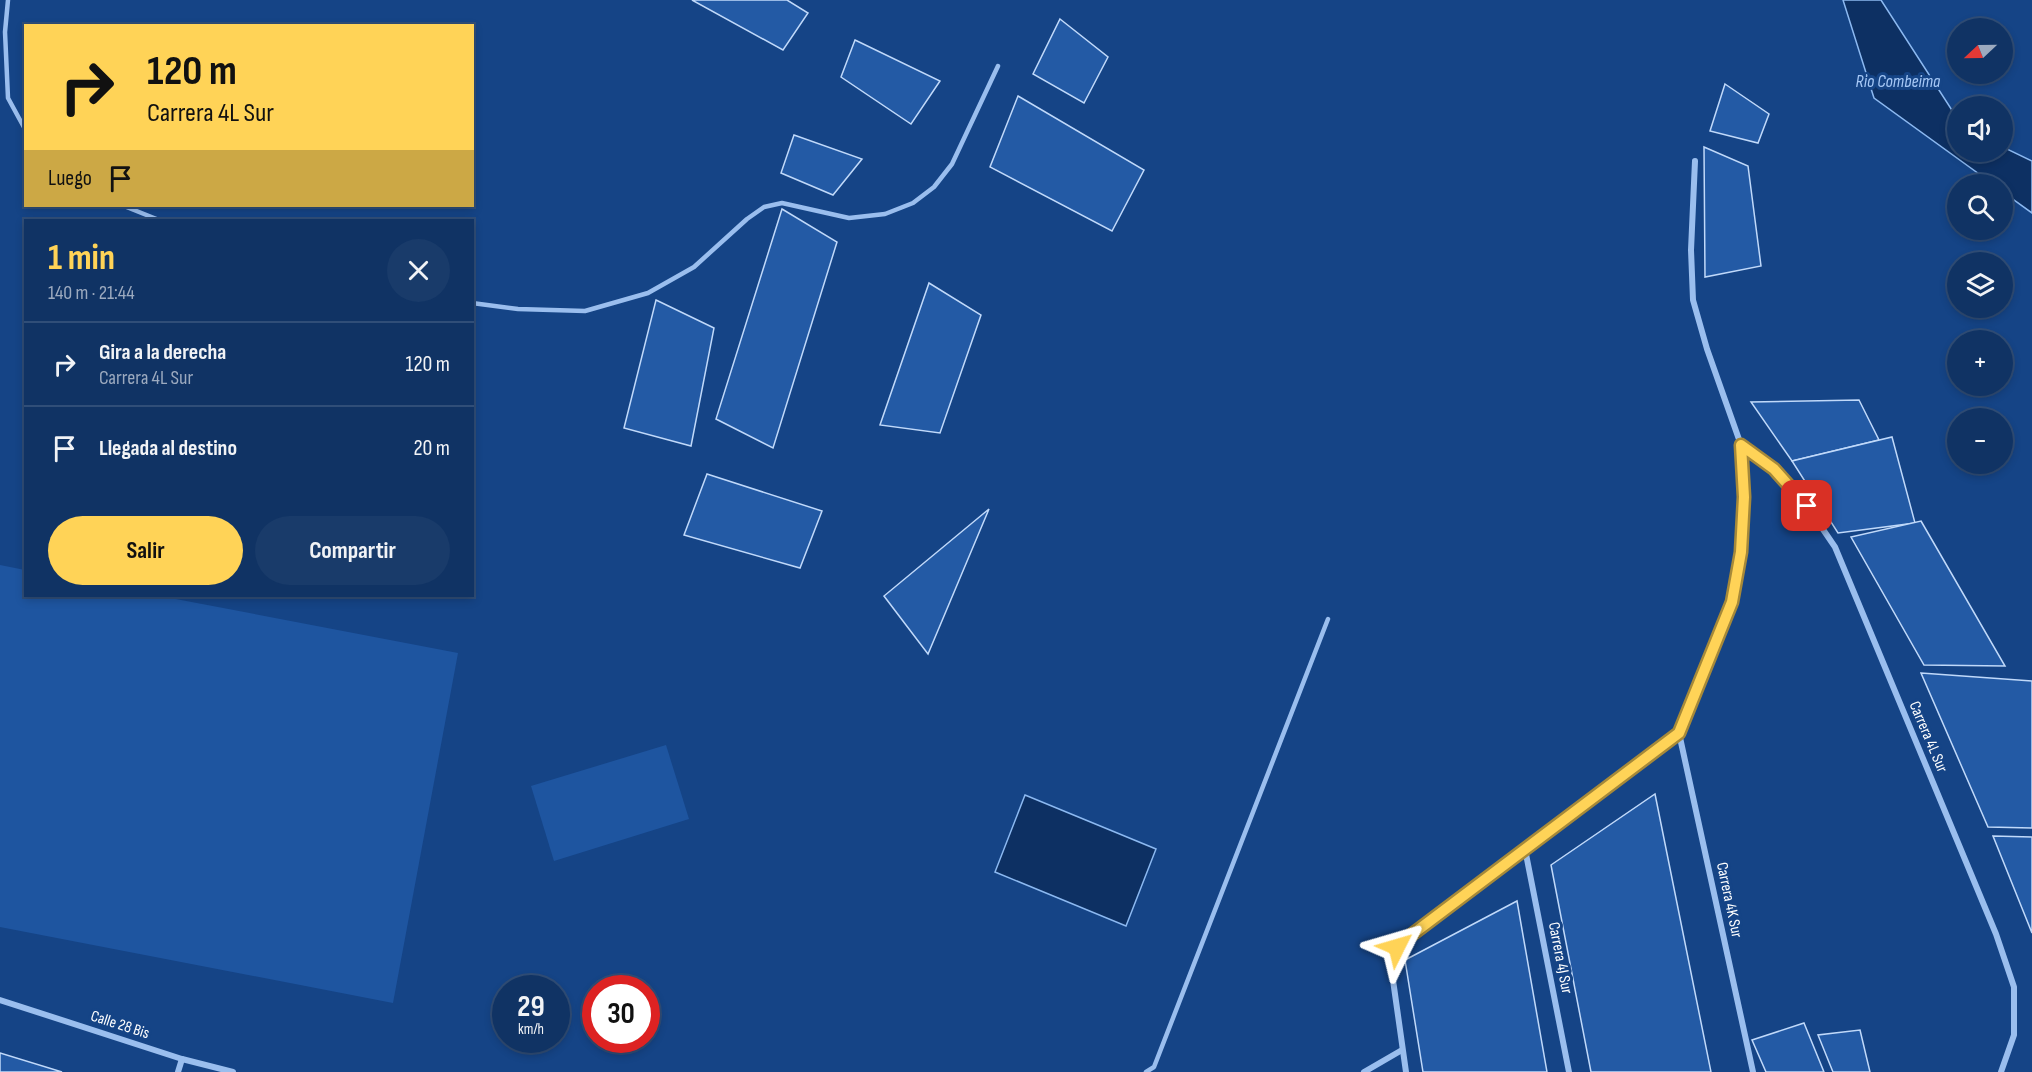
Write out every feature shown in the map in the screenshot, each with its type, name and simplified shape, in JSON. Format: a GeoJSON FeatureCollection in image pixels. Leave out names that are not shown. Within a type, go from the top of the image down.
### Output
{"type":"FeatureCollection","features":[{"type":"Feature","properties":{"kind":"street"},"geometry":{"type":"LineString","coordinates":[[1406,1072],[1392,973],[1397,947],[1679,733],[1732,602],[1741,552],[1744,497],[1741,445],[1707,349],[1693,300],[1691,250],[1695,161]]}},
{"type":"Feature","properties":{"kind":"street","name":"Carrera 4L Sur"},"geometry":{"type":"LineString","coordinates":[[1741,445],[1774,469],[1807,506],[1835,547],[1996,934],[2014,987],[2014,1035],[2001,1072]]}},
{"type":"Feature","properties":{"kind":"street","name":"Carrera 4K Sur"},"geometry":{"type":"LineString","coordinates":[[1679,733],[1753,1072]]}},
{"type":"Feature","properties":{"kind":"street","name":"Carrera 4J Sur"},"geometry":{"type":"LineString","coordinates":[[1525,849],[1569,1072]]}},
{"type":"Feature","properties":{"kind":"street","name":"Calle 28 Bis"},"geometry":{"type":"LineString","coordinates":[[0,1000],[182,1059],[232,1072]]}},
{"type":"Feature","properties":{"kind":"street"},"geometry":{"type":"LineString","coordinates":[[1364,1072],[1402,1050]]}},
{"type":"Feature","properties":{"kind":"street"},"geometry":{"type":"LineString","coordinates":[[178,1072],[182,1059]]}},
{"type":"Feature","properties":{"kind":"lane"},"geometry":{"type":"LineString","coordinates":[[8,0],[5,32],[8,98],[24,127]]}},
{"type":"Feature","properties":{"kind":"lane"},"geometry":{"type":"LineString","coordinates":[[474,303],[518,309],[585,311],[648,293],[694,267],[747,219],[764,207],[782,203],[849,218],[885,214],[913,203],[934,187],[952,164],[998,66]]}},
{"type":"Feature","properties":{"kind":"lane"},"geometry":{"type":"LineString","coordinates":[[126,207],[156,219]]}},
{"type":"Feature","properties":{"kind":"lane"},"geometry":{"type":"LineString","coordinates":[[1146,1072],[1154,1067],[1328,619]]}},
{"type":"Feature","properties":{"kind":"shaded area"},"geometry":{"type":"Polygon","coordinates":[[[0,565],[24,570],[24,597],[165,597],[458,653],[393,1003],[0,927],[0,565]]]}},
{"type":"Feature","properties":{"kind":"shaded area"},"geometry":{"type":"Polygon","coordinates":[[[666,745],[689,819],[554,861],[531,786],[666,745]]]}},
{"type":"Feature","properties":{"kind":"water","name":"Rio Combeima"},"geometry":{"type":"Polygon","coordinates":[[[1843,0],[1881,0],[1947,102],[1947,151],[1874,98],[1843,0]]]}},
{"type":"Feature","properties":{"kind":"water","name":"Rio Combeima"},"geometry":{"type":"Polygon","coordinates":[[[2013,152],[2032,161],[2032,213],[2013,199],[2013,174],[1979,174],[1963,162],[2013,162],[2013,152]]]}},
{"type":"Feature","properties":{"kind":"water"},"geometry":{"type":"Polygon","coordinates":[[[1025,795],[1156,849],[1126,926],[995,872],[1025,795]]]}},
{"type":"Feature","properties":{"kind":"building"},"geometry":{"type":"Polygon","coordinates":[[[692,0],[787,0],[808,13],[783,50],[692,0]]]}},
{"type":"Feature","properties":{"kind":"building"},"geometry":{"type":"Polygon","coordinates":[[[1060,19],[1108,57],[1084,103],[1033,74],[1060,19]]]}},
{"type":"Feature","properties":{"kind":"building"},"geometry":{"type":"Polygon","coordinates":[[[855,40],[940,81],[911,124],[841,77],[855,40]]]}},
{"type":"Feature","properties":{"kind":"building"},"geometry":{"type":"Polygon","coordinates":[[[1725,84],[1769,114],[1758,143],[1710,131],[1725,84]]]}},
{"type":"Feature","properties":{"kind":"building"},"geometry":{"type":"Polygon","coordinates":[[[1018,96],[1144,170],[1112,231],[990,167],[1018,96]]]}},
{"type":"Feature","properties":{"kind":"building"},"geometry":{"type":"Polygon","coordinates":[[[794,135],[862,159],[833,195],[781,173],[794,135]]]}},
{"type":"Feature","properties":{"kind":"building"},"geometry":{"type":"Polygon","coordinates":[[[1704,147],[1748,166],[1761,266],[1705,277],[1704,147]]]}},
{"type":"Feature","properties":{"kind":"building"},"geometry":{"type":"Polygon","coordinates":[[[782,209],[837,242],[773,448],[716,419],[782,209]]]}},
{"type":"Feature","properties":{"kind":"building"},"geometry":{"type":"Polygon","coordinates":[[[929,283],[981,315],[940,433],[880,425],[929,283]]]}},
{"type":"Feature","properties":{"kind":"building"},"geometry":{"type":"Polygon","coordinates":[[[656,300],[714,328],[691,446],[624,428],[656,300]]]}},
{"type":"Feature","properties":{"kind":"building"},"geometry":{"type":"Polygon","coordinates":[[[1859,400],[1879,440],[1792,461],[1751,402],[1859,400]]]}},
{"type":"Feature","properties":{"kind":"building"},"geometry":{"type":"Polygon","coordinates":[[[1892,437],[1915,523],[1838,533],[1792,461],[1892,437]]]}},
{"type":"Feature","properties":{"kind":"building"},"geometry":{"type":"Polygon","coordinates":[[[707,474],[822,511],[800,568],[684,535],[707,474]]]}},
{"type":"Feature","properties":{"kind":"building"},"geometry":{"type":"Polygon","coordinates":[[[989,509],[928,654],[884,596],[989,509]]]}},
{"type":"Feature","properties":{"kind":"building"},"geometry":{"type":"Polygon","coordinates":[[[1921,521],[2005,666],[1924,665],[1851,537],[1921,521]]]}},
{"type":"Feature","properties":{"kind":"building"},"geometry":{"type":"Polygon","coordinates":[[[1921,673],[2032,681],[2032,828],[1988,827],[1921,673]]]}},
{"type":"Feature","properties":{"kind":"building"},"geometry":{"type":"Polygon","coordinates":[[[1655,794],[1711,1072],[1591,1072],[1551,865],[1655,794]]]}},
{"type":"Feature","properties":{"kind":"building"},"geometry":{"type":"Polygon","coordinates":[[[1993,836],[2032,837],[2032,933],[1993,836]]]}},
{"type":"Feature","properties":{"kind":"building"},"geometry":{"type":"Polygon","coordinates":[[[1517,901],[1547,1072],[1423,1072],[1405,960],[1517,901]]]}},
{"type":"Feature","properties":{"kind":"building"},"geometry":{"type":"Polygon","coordinates":[[[1804,1023],[1824,1072],[1766,1072],[1752,1040],[1804,1023]]]}},
{"type":"Feature","properties":{"kind":"building"},"geometry":{"type":"Polygon","coordinates":[[[1860,1030],[1870,1072],[1833,1072],[1818,1035],[1860,1030]]]}},
{"type":"Feature","properties":{"kind":"building"},"geometry":{"type":"Polygon","coordinates":[[[0,1053],[62,1072],[0,1072],[0,1053]]]}},
{"type":"Feature","properties":{"kind":"route"},"geometry":{"type":"LineString","coordinates":[[1397,947],[1679,733],[1732,602],[1741,552],[1744,497],[1741,445],[1774,469],[1807,506]]}}]}
